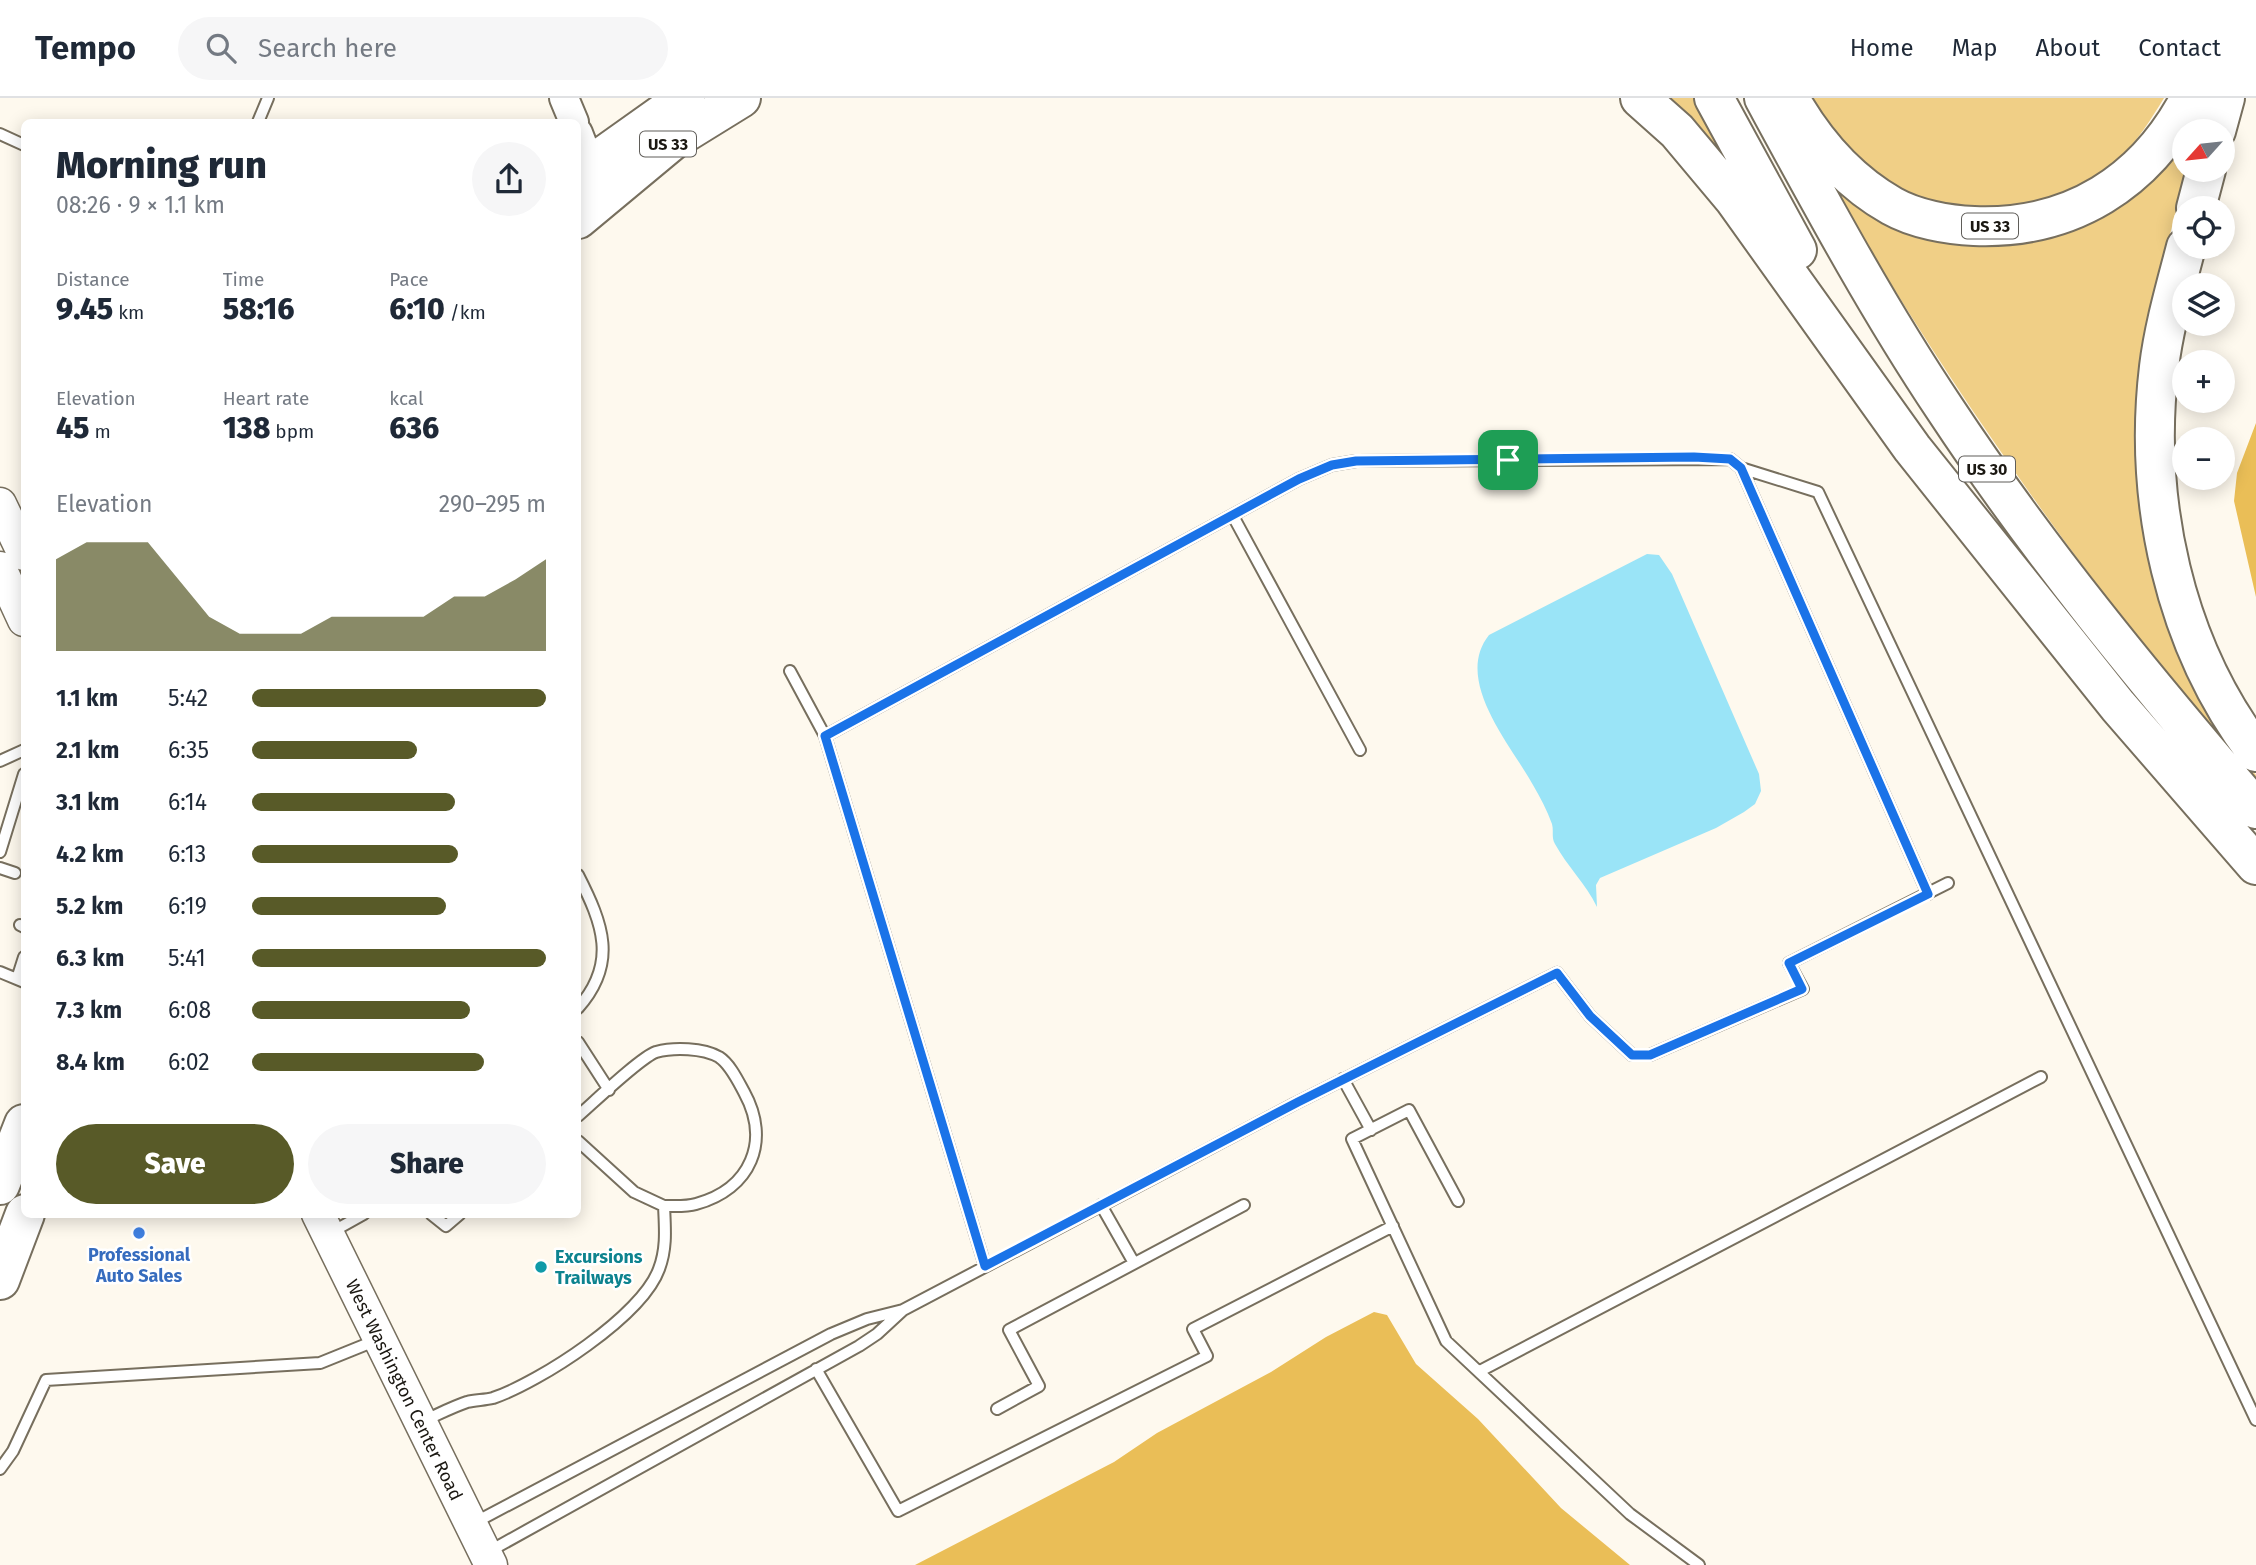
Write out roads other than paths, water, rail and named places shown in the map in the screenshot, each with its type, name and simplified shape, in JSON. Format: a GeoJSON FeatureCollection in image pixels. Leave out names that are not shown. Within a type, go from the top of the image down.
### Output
{"type":"FeatureCollection","features":[{"type":"Feature","properties":{"kind":"highway","name":"US 33"},"geometry":{"type":"LineString","coordinates":[[582,157],[685,98]]}},
{"type":"Feature","properties":{"kind":"highway","name":"US 33"},"geometry":{"type":"LineString","coordinates":[[581,217],[673,140],[741,98]]}},
{"type":"Feature","properties":{"kind":"highway"},"geometry":{"type":"LineString","coordinates":[[1640,98],[1677,131],[1734,199],[1867,389],[1972,522]]}},
{"type":"Feature","properties":{"kind":"highway","name":"US 30"},"geometry":{"type":"LineString","coordinates":[[1714,98],[1788,235],[1842,327],[1972,522],[2118,706],[2256,865]]}},
{"type":"Feature","properties":{"kind":"highway","name":"US 30"},"geometry":{"type":"LineString","coordinates":[[1764,98],[1825,211],[1951,418],[2129,659],[2256,809]]}},
{"type":"Feature","properties":{"kind":"highway","name":"US 33"},"geometry":{"type":"LineString","coordinates":[[1790,98],[1829,155],[1893,206],[1958,225],[1982,226],[2035,223],[2063,215],[2108,192],[2149,158],[2190,98]]}},
{"type":"Feature","properties":{"kind":"highway"},"geometry":{"type":"LineString","coordinates":[[2219,119],[2225,98]]}},
{"type":"Feature","properties":{"kind":"highway"},"geometry":{"type":"LineString","coordinates":[[2183,259],[2159,366],[2154,436],[2157,495],[2165,546],[2185,617],[2201,659],[2220,699],[2256,751]]}},
{"type":"Feature","properties":{"kind":"highway"},"geometry":{"type":"LineString","coordinates":[[0,1185],[21,1132]]}},
{"type":"Feature","properties":{"kind":"highway"},"geometry":{"type":"LineString","coordinates":[[0,1280],[23,1218]]}},
{"type":"Feature","properties":{"kind":"main road"},"geometry":{"type":"LineString","coordinates":[[0,505],[21,548]]}},
{"type":"Feature","properties":{"kind":"main road"},"geometry":{"type":"LineString","coordinates":[[0,568],[21,614]]}},
{"type":"Feature","properties":{"kind":"main road","name":"West Washington Center Road"},"geometry":{"type":"LineString","coordinates":[[323,1224],[488,1559]]}},
{"type":"Feature","properties":{"kind":"street"},"geometry":{"type":"LineString","coordinates":[[564,98],[572,119]]}},
{"type":"Feature","properties":{"kind":"lane"},"geometry":{"type":"LineString","coordinates":[[259,119],[268,98]]}},
{"type":"Feature","properties":{"kind":"lane"},"geometry":{"type":"LineString","coordinates":[[0,134],[21,144]]}},
{"type":"Feature","properties":{"kind":"lane"},"geometry":{"type":"LineString","coordinates":[[825,736],[1299,479],[1332,465],[1356,461],[1694,457],[1730,459],[1741,468],[1818,492],[2256,1420]]}},
{"type":"Feature","properties":{"kind":"lane"},"geometry":{"type":"LineString","coordinates":[[1741,468],[1928,894]]}},
{"type":"Feature","properties":{"kind":"lane"},"geometry":{"type":"LineString","coordinates":[[1233,516],[1360,750]]}},
{"type":"Feature","properties":{"kind":"lane"},"geometry":{"type":"LineString","coordinates":[[790,671],[825,736],[985,1266]]}},
{"type":"Feature","properties":{"kind":"lane"},"geometry":{"type":"LineString","coordinates":[[0,761],[21,751]]}},
{"type":"Feature","properties":{"kind":"lane"},"geometry":{"type":"LineString","coordinates":[[0,852],[21,785]]}},
{"type":"Feature","properties":{"kind":"lane"},"geometry":{"type":"LineString","coordinates":[[12,817],[21,821]]}},
{"type":"Feature","properties":{"kind":"lane"},"geometry":{"type":"LineString","coordinates":[[0,868],[15,873]]}},
{"type":"Feature","properties":{"kind":"lane"},"geometry":{"type":"LineString","coordinates":[[581,881],[596,912],[603,943],[602,969],[592,992],[581,1005]]}},
{"type":"Feature","properties":{"kind":"lane"},"geometry":{"type":"LineString","coordinates":[[471,1525],[831,1334],[867,1319],[903,1310],[1343,1079],[1557,973],[1590,1016],[1632,1055],[1650,1055],[1802,989],[1789,963],[1948,883]]}},
{"type":"Feature","properties":{"kind":"lane"},"geometry":{"type":"LineString","coordinates":[[0,972],[21,981]]}},
{"type":"Feature","properties":{"kind":"lane"},"geometry":{"type":"LineString","coordinates":[[581,1047],[609,1090]]}},
{"type":"Feature","properties":{"kind":"lane"},"geometry":{"type":"LineString","coordinates":[[581,1113],[654,1052],[689,1049],[720,1058],[735,1077],[753,1108],[756,1136],[751,1164],[738,1181],[720,1194],[694,1205],[664,1206],[634,1192],[581,1144]]}},
{"type":"Feature","properties":{"kind":"lane"},"geometry":{"type":"LineString","coordinates":[[1480,1371],[2041,1077]]}},
{"type":"Feature","properties":{"kind":"lane"},"geometry":{"type":"LineString","coordinates":[[1343,1079],[1371,1130]]}},
{"type":"Feature","properties":{"kind":"lane"},"geometry":{"type":"LineString","coordinates":[[1458,1201],[1409,1110],[1352,1139],[1446,1341],[1630,1514],[1699,1565]]}},
{"type":"Feature","properties":{"kind":"lane"},"geometry":{"type":"LineString","coordinates":[[1101,1205],[1134,1264]]}},
{"type":"Feature","properties":{"kind":"lane"},"geometry":{"type":"LineString","coordinates":[[997,1409],[1039,1386],[1009,1330],[1244,1205]]}},
{"type":"Feature","properties":{"kind":"lane"},"geometry":{"type":"LineString","coordinates":[[420,1422],[469,1402],[491,1399],[527,1383],[576,1354],[624,1314],[645,1293],[659,1271],[665,1245],[664,1206]]}},
{"type":"Feature","properties":{"kind":"lane"},"geometry":{"type":"LineString","coordinates":[[323,1224],[348,1218]]}},
{"type":"Feature","properties":{"kind":"lane"},"geometry":{"type":"LineString","coordinates":[[436,1218],[446,1226],[455,1218]]}},
{"type":"Feature","properties":{"kind":"lane"},"geometry":{"type":"LineString","coordinates":[[816,1369],[898,1511],[1207,1356],[1193,1329],[1393,1226]]}},
{"type":"Feature","properties":{"kind":"lane"},"geometry":{"type":"LineString","coordinates":[[488,1559],[877,1334],[903,1310]]}},
{"type":"Feature","properties":{"kind":"lane"},"geometry":{"type":"LineString","coordinates":[[0,1469],[13,1451],[46,1380],[320,1363],[379,1339]]}},
{"type":"Feature","properties":{"kind":"water"},"geometry":{"type":"Polygon","coordinates":[[[1647,554],[1659,555],[1672,574],[1759,774],[1761,791],[1755,804],[1716,828],[1600,878],[1596,885],[1597,907],[1555,844],[1552,824],[1543,804],[1489,712],[1481,692],[1478,672],[1480,653],[1489,635],[1647,554]]]}},
{"type":"Feature","properties":{"kind":"place","name":"Professional Auto Sales"},"geometry":{"type":"Point","coordinates":[139,1233]}},
{"type":"Feature","properties":{"kind":"place","name":"Excursions Trailways"},"geometry":{"type":"Point","coordinates":[541,1267]}}]}
